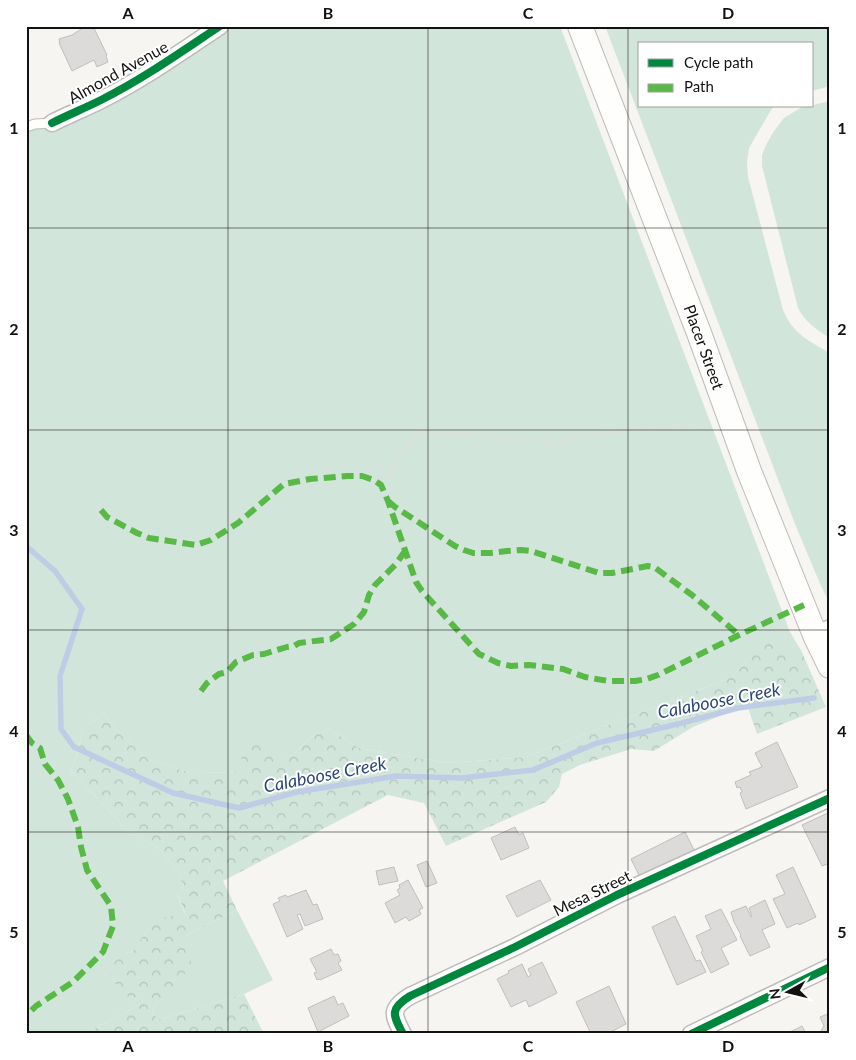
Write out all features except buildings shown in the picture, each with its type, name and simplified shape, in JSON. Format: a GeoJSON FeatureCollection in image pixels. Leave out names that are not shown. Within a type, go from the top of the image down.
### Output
{"type":"FeatureCollection","features":[{"type":"Feature","properties":{"kind":"main road","name":"Placer Street"},"geometry":{"type":"LineString","coordinates":[[580,26],[700,333],[750,471],[822,631],[830,666]]}},
{"type":"Feature","properties":{"kind":"street","name":"Almond Avenue"},"geometry":{"type":"LineString","coordinates":[[52,122],[138,80],[220,26]]}},
{"type":"Feature","properties":{"kind":"street","name":"Mesa Street"},"geometry":{"type":"LineString","coordinates":[[403,1034],[394,1016],[396,1007],[410,996],[515,947],[617,896],[830,798]]}},
{"type":"Feature","properties":{"kind":"street"},"geometry":{"type":"LineString","coordinates":[[691,1034],[830,967]]}},
{"type":"Feature","properties":{"kind":"lane"},"geometry":{"type":"LineString","coordinates":[[26,127],[52,122]]}},
{"type":"Feature","properties":{"kind":"path"},"geometry":{"type":"LineString","coordinates":[[381,485],[387,481],[411,437],[419,431],[439,434],[465,433],[502,440],[535,440],[553,443],[564,442],[569,438],[575,437],[646,428],[663,429],[696,426],[729,414]]}},
{"type":"Feature","properties":{"kind":"green space"},"geometry":{"type":"Polygon","coordinates":[[[228,26],[560,26],[790,632],[801,650],[754,646],[746,662],[732,677],[526,757],[448,763],[359,748],[329,729],[313,736],[287,760],[243,772],[191,773],[149,760],[122,736],[103,713],[82,730],[79,748],[71,771],[133,836],[158,847],[176,869],[184,887],[177,895],[185,914],[150,928],[140,940],[137,949],[126,954],[143,1003],[84,1034],[26,1034],[26,128],[192,53],[228,26]]]}},
{"type":"Feature","properties":{"kind":"green space"},"geometry":{"type":"Polygon","coordinates":[[[605,26],[830,26],[830,86],[814,90],[814,42],[638,42],[638,108],[773,108],[749,148],[747,162],[748,177],[783,310],[792,325],[802,336],[830,353],[830,604],[795,524],[605,26]]]}},
{"type":"Feature","properties":{"kind":"green space"},"geometry":{"type":"Polygon","coordinates":[[[830,101],[830,338],[808,322],[798,308],[762,166],[762,155],[766,145],[784,118],[800,108],[814,108],[814,105],[830,101]]]}},
{"type":"Feature","properties":{"kind":"green space"},"geometry":{"type":"Polygon","coordinates":[[[773,639],[788,650],[801,650],[826,707],[757,734],[747,705],[693,727],[654,751],[631,749],[580,765],[562,774],[559,787],[546,802],[446,846],[424,803],[388,795],[223,881],[237,910],[183,937],[192,966],[152,1011],[158,1020],[244,994],[264,1034],[84,1034],[143,1003],[141,994],[132,999],[121,992],[110,976],[114,962],[137,949],[140,940],[150,928],[150,921],[185,913],[177,894],[184,887],[176,869],[158,847],[133,836],[71,771],[79,748],[82,730],[103,713],[122,736],[149,760],[191,773],[243,772],[241,755],[256,743],[287,760],[313,736],[329,729],[359,748],[448,763],[526,757],[732,677],[746,662],[753,646],[773,639]]]}},
{"type":"Feature","properties":{"kind":"green space"},"geometry":{"type":"Polygon","coordinates":[[[237,910],[273,980],[244,994],[158,1020],[152,1011],[159,1001],[183,937],[237,910]]]}},
{"type":"Feature","properties":{"kind":"waterway","name":"Calaboose Creek"},"geometry":{"type":"LineString","coordinates":[[26,546],[55,571],[82,609],[60,676],[61,729],[74,747],[173,793],[239,808],[297,792],[396,776],[462,778],[533,770],[597,743],[738,708],[814,698]]}},
{"type":"Feature","properties":{"kind":"marked path"},"geometry":{"type":"LineString","coordinates":[[101,510],[107,517],[149,538],[196,545],[211,540],[238,523],[284,484],[310,479],[347,476],[362,476],[374,480],[381,485],[388,501],[416,582],[479,654],[498,663],[511,666],[529,665],[563,669],[585,677],[608,681],[635,681],[658,675],[804,605]]}},
{"type":"Feature","properties":{"kind":"marked path"},"geometry":{"type":"LineString","coordinates":[[388,501],[455,546],[473,553],[531,551],[599,573],[612,573],[648,566],[654,567],[692,595],[739,635]]}},
{"type":"Feature","properties":{"kind":"marked path"},"geometry":{"type":"LineString","coordinates":[[201,691],[207,683],[219,674],[227,672],[236,662],[253,655],[264,654],[299,643],[331,639],[354,624],[364,612],[369,595],[375,585],[396,564],[405,551]]}},
{"type":"Feature","properties":{"kind":"marked path"},"geometry":{"type":"LineString","coordinates":[[26,735],[32,743],[40,748],[45,764],[58,780],[68,799],[78,827],[87,870],[111,906],[113,926],[103,952],[73,982],[36,1006],[26,1016]]}},
{"type":"Feature","properties":{"kind":"cycle path"},"geometry":{"type":"LineString","coordinates":[[52,123],[132,83],[220,26]]}},
{"type":"Feature","properties":{"kind":"cycle path"},"geometry":{"type":"LineString","coordinates":[[403,1034],[395,1013],[399,1005],[410,996],[515,947],[617,895],[830,798]]}},
{"type":"Feature","properties":{"kind":"cycle path"},"geometry":{"type":"LineString","coordinates":[[691,1034],[830,967]]}}]}
